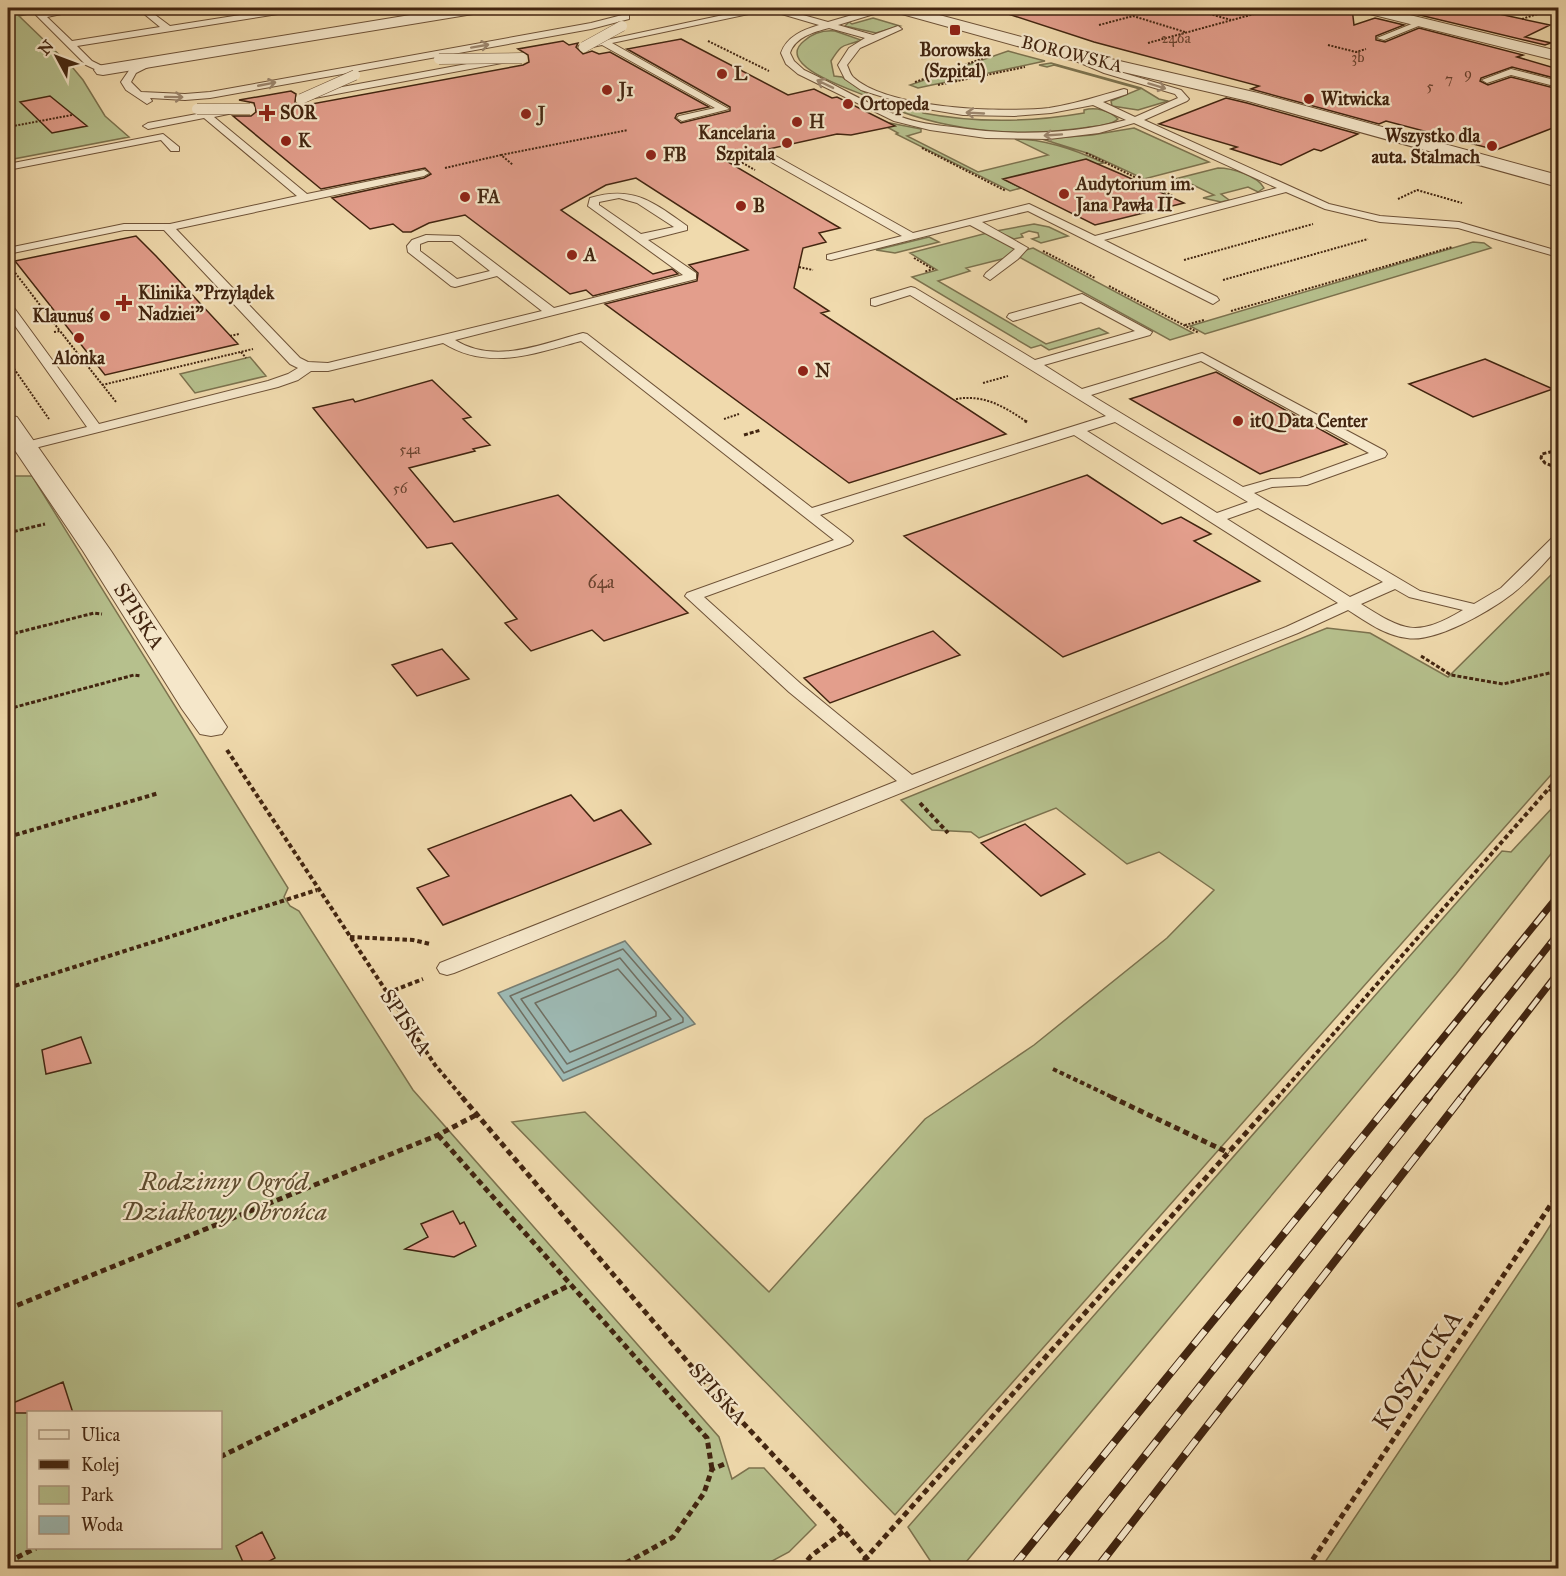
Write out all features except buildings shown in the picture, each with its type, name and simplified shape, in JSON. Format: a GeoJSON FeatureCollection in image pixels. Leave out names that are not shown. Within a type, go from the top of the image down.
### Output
{"type":"FeatureCollection","features":[{"type":"Feature","properties":{"kind":"street"},"geometry":{"type":"LineString","coordinates":[[103,70],[479,8]]}},
{"type":"Feature","properties":{"kind":"street","name":"BOROWSKA"},"geometry":{"type":"LineString","coordinates":[[897,8],[1062,53],[1248,96]]}},
{"type":"Feature","properties":{"kind":"street","name":"BOROWSKA"},"geometry":{"type":"LineString","coordinates":[[931,8],[1558,181]]}},
{"type":"Feature","properties":{"kind":"street"},"geometry":{"type":"LineString","coordinates":[[1364,8],[1394,16],[1421,15],[1558,56]]}},
{"type":"Feature","properties":{"kind":"street","name":"SPISKA"},"geometry":{"type":"LineString","coordinates":[[8,422],[97,551],[198,710],[212,727]]}},
{"type":"Feature","properties":{"kind":"lane"},"geometry":{"type":"LineString","coordinates":[[86,8],[40,15],[89,63],[103,70]]}},
{"type":"Feature","properties":{"kind":"lane"},"geometry":{"type":"LineString","coordinates":[[144,10],[169,8]]}},
{"type":"Feature","properties":{"kind":"lane"},"geometry":{"type":"LineString","coordinates":[[71,44],[297,8]]}},
{"type":"Feature","properties":{"kind":"lane"},"geometry":{"type":"LineString","coordinates":[[618,8],[624,21]]}},
{"type":"Feature","properties":{"kind":"lane"},"geometry":{"type":"LineString","coordinates":[[624,21],[584,46],[765,8]]}},
{"type":"Feature","properties":{"kind":"lane"},"geometry":{"type":"LineString","coordinates":[[771,8],[873,38]]}},
{"type":"Feature","properties":{"kind":"lane"},"geometry":{"type":"LineString","coordinates":[[884,8],[803,34],[788,44],[786,51],[791,65],[897,119],[965,132],[1030,136],[1083,133],[1136,120],[1182,100],[1183,96],[1062,53]]}},
{"type":"Feature","properties":{"kind":"lane"},"geometry":{"type":"LineString","coordinates":[[144,10],[167,28]]}},
{"type":"Feature","properties":{"kind":"lane"},"geometry":{"type":"LineString","coordinates":[[1381,38],[1421,15]]}},
{"type":"Feature","properties":{"kind":"lane"},"geometry":{"type":"LineString","coordinates":[[138,95],[178,98],[210,95],[364,65],[624,21]]}},
{"type":"Feature","properties":{"kind":"lane"},"geometry":{"type":"LineString","coordinates":[[898,29],[873,38],[850,52],[845,60],[844,68],[852,80],[883,96],[942,110],[983,114],[1043,112],[1095,102],[1124,92]]}},
{"type":"Feature","properties":{"kind":"lane"},"geometry":{"type":"LineString","coordinates":[[603,42],[724,110],[682,118]]}},
{"type":"Feature","properties":{"kind":"lane"},"geometry":{"type":"LineString","coordinates":[[364,65],[368,69],[300,99],[521,58],[410,59]]}},
{"type":"Feature","properties":{"kind":"lane"},"geometry":{"type":"LineString","coordinates":[[147,64],[133,71],[126,82],[129,88],[150,104],[164,108]]}},
{"type":"Feature","properties":{"kind":"lane"},"geometry":{"type":"LineString","coordinates":[[1487,80],[1511,72],[1558,84]]}},
{"type":"Feature","properties":{"kind":"lane"},"geometry":{"type":"LineString","coordinates":[[1095,102],[1325,206],[1350,214],[1380,219],[1459,225],[1558,254]]}},
{"type":"Feature","properties":{"kind":"lane"},"geometry":{"type":"LineString","coordinates":[[148,126],[202,112],[249,108]]}},
{"type":"Feature","properties":{"kind":"lane"},"geometry":{"type":"LineString","coordinates":[[177,109],[202,112],[304,198]]}},
{"type":"Feature","properties":{"kind":"lane"},"geometry":{"type":"LineString","coordinates":[[8,167],[163,137],[175,149]]}},
{"type":"Feature","properties":{"kind":"lane"},"geometry":{"type":"LineString","coordinates":[[770,157],[911,236]]}},
{"type":"Feature","properties":{"kind":"lane"},"geometry":{"type":"LineString","coordinates":[[8,251],[124,227],[171,227],[424,173]]}},
{"type":"Feature","properties":{"kind":"lane"},"geometry":{"type":"LineString","coordinates":[[1095,239],[1287,189]]}},
{"type":"Feature","properties":{"kind":"lane"},"geometry":{"type":"LineString","coordinates":[[171,227],[168,231],[295,361],[308,367],[328,367],[692,276],[593,206],[594,200],[617,194],[628,195],[683,228],[640,238]]}},
{"type":"Feature","properties":{"kind":"lane"},"geometry":{"type":"LineString","coordinates":[[831,257],[1029,207],[1213,300]]}},
{"type":"Feature","properties":{"kind":"lane"},"geometry":{"type":"LineString","coordinates":[[970,221],[1022,248],[990,276]]}},
{"type":"Feature","properties":{"kind":"lane"},"geometry":{"type":"LineString","coordinates":[[500,272],[454,283],[414,252],[413,246],[416,242],[426,238],[455,238],[500,272],[551,312]]}},
{"type":"Feature","properties":{"kind":"lane"},"geometry":{"type":"LineString","coordinates":[[875,302],[911,291],[1394,583],[1415,594],[1476,609]]}},
{"type":"Feature","properties":{"kind":"lane"},"geometry":{"type":"LineString","coordinates":[[1013,316],[1082,298],[1146,332],[1033,364]]}},
{"type":"Feature","properties":{"kind":"lane"},"geometry":{"type":"LineString","coordinates":[[8,308],[94,428]]}},
{"type":"Feature","properties":{"kind":"lane"},"geometry":{"type":"LineString","coordinates":[[444,338],[466,352],[479,356],[500,357],[583,337],[845,541],[693,596],[908,785]]}},
{"type":"Feature","properties":{"kind":"lane"},"geometry":{"type":"LineString","coordinates":[[1081,394],[1202,357],[1380,454],[1302,482],[1271,483],[1243,492]]}},
{"type":"Feature","properties":{"kind":"lane"},"geometry":{"type":"LineString","coordinates":[[24,447],[273,384],[293,377],[308,367]]}},
{"type":"Feature","properties":{"kind":"lane"},"geometry":{"type":"LineString","coordinates":[[810,513],[1117,417]]}},
{"type":"Feature","properties":{"kind":"lane"},"geometry":{"type":"LineString","coordinates":[[1076,430],[1386,627],[1409,634],[1432,631],[1451,624],[1507,591],[1558,540]]}},
{"type":"Feature","properties":{"kind":"lane"},"geometry":{"type":"LineString","coordinates":[[1216,518],[1259,503]]}},
{"type":"Feature","properties":{"kind":"lane"},"geometry":{"type":"LineString","coordinates":[[447,968],[908,785],[1350,604],[1394,583]]}},
{"type":"Feature","properties":{"kind":"path"},"geometry":{"type":"LineString","coordinates":[[1005,13],[1021,8]]}},
{"type":"Feature","properties":{"kind":"path"},"geometry":{"type":"LineString","coordinates":[[1189,8],[1232,20]]}},
{"type":"Feature","properties":{"kind":"path"},"geometry":{"type":"LineString","coordinates":[[1148,43],[1276,8]]}},
{"type":"Feature","properties":{"kind":"path"},"geometry":{"type":"LineString","coordinates":[[1522,19],[1556,8]]}},
{"type":"Feature","properties":{"kind":"path"},"geometry":{"type":"LineString","coordinates":[[1542,10],[1558,14]]}},
{"type":"Feature","properties":{"kind":"path"},"geometry":{"type":"LineString","coordinates":[[1099,25],[1133,16],[1186,32]]}},
{"type":"Feature","properties":{"kind":"path"},"geometry":{"type":"LineString","coordinates":[[701,37],[777,75]]}},
{"type":"Feature","properties":{"kind":"path"},"geometry":{"type":"LineString","coordinates":[[1170,37],[1176,38]]}},
{"type":"Feature","properties":{"kind":"path"},"geometry":{"type":"LineString","coordinates":[[1328,45],[1334,46]]}},
{"type":"Feature","properties":{"kind":"path"},"geometry":{"type":"LineString","coordinates":[[883,96],[930,75],[992,55]]}},
{"type":"Feature","properties":{"kind":"path"},"geometry":{"type":"LineString","coordinates":[[938,86],[1028,66]]}},
{"type":"Feature","properties":{"kind":"path"},"geometry":{"type":"LineString","coordinates":[[8,127],[72,115]]}},
{"type":"Feature","properties":{"kind":"path"},"geometry":{"type":"LineString","coordinates":[[442,169],[449,165],[628,130]]}},
{"type":"Feature","properties":{"kind":"path"},"geometry":{"type":"LineString","coordinates":[[922,149],[1007,192]]}},
{"type":"Feature","properties":{"kind":"path"},"geometry":{"type":"LineString","coordinates":[[1077,151],[1153,186]]}},
{"type":"Feature","properties":{"kind":"path"},"geometry":{"type":"LineString","coordinates":[[501,155],[513,165]]}},
{"type":"Feature","properties":{"kind":"path"},"geometry":{"type":"LineString","coordinates":[[1104,166],[1110,165]]}},
{"type":"Feature","properties":{"kind":"path"},"geometry":{"type":"LineString","coordinates":[[1152,269],[1350,214]]}},
{"type":"Feature","properties":{"kind":"path"},"geometry":{"type":"LineString","coordinates":[[1223,280],[1373,238]]}},
{"type":"Feature","properties":{"kind":"path"},"geometry":{"type":"LineString","coordinates":[[1230,312],[1462,244]]}},
{"type":"Feature","properties":{"kind":"path"},"geometry":{"type":"LineString","coordinates":[[1034,246],[1199,333]]}},
{"type":"Feature","properties":{"kind":"path"},"geometry":{"type":"LineString","coordinates":[[8,264],[60,331]]}},
{"type":"Feature","properties":{"kind":"path"},"geometry":{"type":"LineString","coordinates":[[1185,325],[1207,319]]}},
{"type":"Feature","properties":{"kind":"path"},"geometry":{"type":"LineString","coordinates":[[67,339],[102,385],[241,352],[275,340]]}},
{"type":"Feature","properties":{"kind":"path"},"geometry":{"type":"LineString","coordinates":[[241,352],[246,358]]}},
{"type":"Feature","properties":{"kind":"path"},"geometry":{"type":"LineString","coordinates":[[8,362],[61,437]]}},
{"type":"Feature","properties":{"kind":"path"},"geometry":{"type":"LineString","coordinates":[[177,368],[183,373]]}},
{"type":"Feature","properties":{"kind":"path"},"geometry":{"type":"LineString","coordinates":[[983,383],[1011,375]]}},
{"type":"Feature","properties":{"kind":"path"},"geometry":{"type":"LineString","coordinates":[[717,420],[740,414]]}},
{"type":"Feature","properties":{"kind":"path"},"geometry":{"type":"LineString","coordinates":[[1558,450],[1547,451],[1542,454],[1541,458],[1558,468]]}},
{"type":"Feature","properties":{"kind":"path"},"geometry":{"type":"LineString","coordinates":[[8,533],[45,524]]}},
{"type":"Feature","properties":{"kind":"path"},"geometry":{"type":"LineString","coordinates":[[8,635],[94,613],[109,615]]}},
{"type":"Feature","properties":{"kind":"path"},"geometry":{"type":"LineString","coordinates":[[1409,634],[1420,655],[1451,675],[1503,684],[1558,671]]}},
{"type":"Feature","properties":{"kind":"path"},"geometry":{"type":"LineString","coordinates":[[134,675],[138,669]]}},
{"type":"Feature","properties":{"kind":"path"},"geometry":{"type":"LineString","coordinates":[[8,709],[134,675],[146,676]]}},
{"type":"Feature","properties":{"kind":"path","name":"SPISKA"},"geometry":{"type":"LineString","coordinates":[[212,727],[317,890],[435,1065],[704,1381],[844,1531],[875,1569]]}},
{"type":"Feature","properties":{"kind":"path"},"geometry":{"type":"LineString","coordinates":[[857,1569],[1228,1153],[1558,777]]}},
{"type":"Feature","properties":{"kind":"path"},"geometry":{"type":"LineString","coordinates":[[908,785],[948,833]]}},
{"type":"Feature","properties":{"kind":"path"},"geometry":{"type":"LineString","coordinates":[[1549,789],[1558,793]]}},
{"type":"Feature","properties":{"kind":"path"},"geometry":{"type":"LineString","coordinates":[[8,837],[159,793]]}},
{"type":"Feature","properties":{"kind":"path"},"geometry":{"type":"LineString","coordinates":[[8,988],[317,890]]}},
{"type":"Feature","properties":{"kind":"path"},"geometry":{"type":"LineString","coordinates":[[350,937],[413,940],[430,944]]}},
{"type":"Feature","properties":{"kind":"path"},"geometry":{"type":"LineString","coordinates":[[387,993],[447,968]]}},
{"type":"Feature","properties":{"kind":"path"},"geometry":{"type":"LineString","coordinates":[[1053,1069],[1228,1153]]}},
{"type":"Feature","properties":{"kind":"path"},"geometry":{"type":"LineString","coordinates":[[8,1310],[438,1135],[476,1115]]}},
{"type":"Feature","properties":{"kind":"path"},"geometry":{"type":"LineString","coordinates":[[438,1135],[707,1438],[712,1469],[704,1493],[673,1537],[616,1569]]}},
{"type":"Feature","properties":{"kind":"path","name":"KOSZYCKA"},"geometry":{"type":"LineString","coordinates":[[1307,1569],[1558,1194]]}},
{"type":"Feature","properties":{"kind":"path"},"geometry":{"type":"LineString","coordinates":[[222,1456],[570,1285]]}},
{"type":"Feature","properties":{"kind":"path"},"geometry":{"type":"LineString","coordinates":[[712,1469],[727,1463]]}},
{"type":"Feature","properties":{"kind":"path"},"geometry":{"type":"LineString","coordinates":[[801,1569],[811,1556],[844,1531]]}},
{"type":"Feature","properties":{"kind":"path"},"geometry":{"type":"LineString","coordinates":[[8,1562],[34,1549]]}},
{"type":"Feature","properties":{"kind":"green space"},"geometry":{"type":"Polygon","coordinates":[[[8,8],[28,8],[29,14],[19,16],[73,68],[105,116],[129,137],[8,160],[8,8]]]}},
{"type":"Feature","properties":{"kind":"green space"},"geometry":{"type":"Polygon","coordinates":[[[873,18],[900,26],[876,33],[845,26],[849,22],[852,24],[873,18]]]}},
{"type":"Feature","properties":{"kind":"green space"},"geometry":{"type":"Polygon","coordinates":[[[826,31],[835,31],[861,40],[844,46],[835,54],[831,61],[834,76],[842,77],[869,95],[866,96],[831,82],[806,67],[799,59],[797,50],[807,38],[826,31]]]}},
{"type":"Feature","properties":{"kind":"green space"},"geometry":{"type":"Polygon","coordinates":[[[1008,51],[1045,61],[918,88],[910,85],[1008,51]]]}},
{"type":"Feature","properties":{"kind":"green space"},"geometry":{"type":"Polygon","coordinates":[[[1051,63],[1141,88],[1159,99],[1168,101],[1138,110],[1112,106],[1111,101],[1140,89],[1054,65],[1047,67],[1039,65],[1051,63]]]}},
{"type":"Feature","properties":{"kind":"green space"},"geometry":{"type":"Polygon","coordinates":[[[881,100],[922,110],[923,113],[983,120],[1044,118],[1084,113],[1084,110],[1093,109],[1106,111],[1118,119],[1102,125],[1057,131],[977,130],[925,119],[875,101],[881,100]]]}},
{"type":"Feature","properties":{"kind":"green space"},"geometry":{"type":"Polygon","coordinates":[[[890,123],[921,129],[921,132],[907,136],[978,172],[1048,155],[1015,139],[1027,139],[1061,146],[1104,163],[1005,180],[1021,188],[1010,191],[896,134],[898,133],[885,126],[890,123]]]}},
{"type":"Feature","properties":{"kind":"green space"},"geometry":{"type":"Polygon","coordinates":[[[1134,128],[1209,162],[1144,179],[1090,154],[1042,139],[1092,135],[1134,128]]]}},
{"type":"Feature","properties":{"kind":"green space"},"geometry":{"type":"Polygon","coordinates":[[[1218,168],[1244,174],[1256,180],[1264,188],[1258,192],[1248,187],[1221,194],[1229,200],[1221,202],[1203,198],[1214,195],[1189,183],[1176,186],[1172,183],[1175,179],[1218,168]]]}},
{"type":"Feature","properties":{"kind":"green space"},"geometry":{"type":"Polygon","coordinates":[[[1034,224],[1049,227],[1068,236],[1041,243],[1032,239],[1039,237],[1038,233],[1029,231],[1021,234],[1023,237],[1014,239],[996,231],[1034,224]]]}},
{"type":"Feature","properties":{"kind":"green space"},"geometry":{"type":"Polygon","coordinates":[[[987,233],[1016,249],[1010,257],[966,268],[970,271],[938,281],[1046,344],[1099,328],[1108,333],[1049,350],[1041,345],[1031,348],[912,277],[937,270],[910,253],[987,233]]]}},
{"type":"Feature","properties":{"kind":"green space"},"geometry":{"type":"Polygon","coordinates":[[[929,237],[939,242],[895,253],[876,250],[929,237]]]}},
{"type":"Feature","properties":{"kind":"green space"},"geometry":{"type":"Polygon","coordinates":[[[1473,242],[1484,243],[1491,248],[1205,334],[1190,326],[1473,242]]]}},
{"type":"Feature","properties":{"kind":"green space"},"geometry":{"type":"Polygon","coordinates":[[[1033,248],[1193,333],[1170,340],[1019,257],[1022,251],[1033,248]]]}},
{"type":"Feature","properties":{"kind":"green space"},"geometry":{"type":"Polygon","coordinates":[[[250,357],[266,376],[195,393],[180,374],[250,357]]]}},
{"type":"Feature","properties":{"kind":"green space","name":"Rodzinny Ogród Działkowy Obrońca"},"geometry":{"type":"Polygon","coordinates":[[[8,464],[15,476],[32,476],[288,888],[284,897],[290,906],[299,911],[413,1090],[719,1437],[732,1479],[749,1468],[764,1468],[816,1525],[789,1552],[759,1568],[8,1568],[8,464]]]}},
{"type":"Feature","properties":{"kind":"green space"},"geometry":{"type":"Polygon","coordinates":[[[1558,568],[1558,767],[895,1515],[512,1122],[585,1112],[769,1292],[925,1119],[1034,1045],[1167,938],[1214,890],[1159,852],[1127,864],[1056,808],[979,838],[971,832],[932,830],[901,800],[1327,628],[1370,633],[1448,677],[1558,568]]]}},
{"type":"Feature","properties":{"kind":"green space"},"geometry":{"type":"Polygon","coordinates":[[[1554,806],[1558,806],[1558,845],[1456,974],[961,1568],[935,1568],[908,1527],[1502,851],[1511,852],[1554,806]]]}},
{"type":"Feature","properties":{"kind":"green space"},"geometry":{"type":"Polygon","coordinates":[[[1558,1213],[1558,1568],[1321,1568],[1543,1237],[1558,1213]]]}},
{"type":"Feature","properties":{"kind":"water"},"geometry":{"type":"Polygon","coordinates":[[[625,941],[695,1024],[563,1081],[498,993],[625,941]]]}},
{"type":"Feature","properties":{"kind":"railway"},"geometry":{"type":"LineString","coordinates":[[1394,1098],[1558,896]]}},
{"type":"Feature","properties":{"kind":"railway"},"geometry":{"type":"LineString","coordinates":[[1428,1098],[1558,934]]}},
{"type":"Feature","properties":{"kind":"railway"},"geometry":{"type":"LineString","coordinates":[[1461,1098],[1558,973]]}},
{"type":"Feature","properties":{"kind":"railway"},"geometry":{"type":"LineString","coordinates":[[1012,1568],[1395,1097]]}},
{"type":"Feature","properties":{"kind":"railway"},"geometry":{"type":"LineString","coordinates":[[1056,1568],[1429,1097]]}},
{"type":"Feature","properties":{"kind":"railway"},"geometry":{"type":"LineString","coordinates":[[1097,1568],[1462,1097]]}},
{"type":"Feature","properties":{"kind":"place","name":"Borowska (Szpital)"},"geometry":{"type":"Point","coordinates":[955,30]}},
{"type":"Feature","properties":{"kind":"place","name":"L"},"geometry":{"type":"Point","coordinates":[722,74]}},
{"type":"Feature","properties":{"kind":"place","name":"J1"},"geometry":{"type":"Point","coordinates":[607,90]}},
{"type":"Feature","properties":{"kind":"place","name":"Witwicka"},"geometry":{"type":"Point","coordinates":[1309,99]}},
{"type":"Feature","properties":{"kind":"place","name":"Ortopeda"},"geometry":{"type":"Point","coordinates":[848,104]}},
{"type":"Feature","properties":{"kind":"place","name":"SOR"},"geometry":{"type":"Point","coordinates":[267,113]}},
{"type":"Feature","properties":{"kind":"place","name":"J"},"geometry":{"type":"Point","coordinates":[526,114]}},
{"type":"Feature","properties":{"kind":"place","name":"H"},"geometry":{"type":"Point","coordinates":[797,122]}},
{"type":"Feature","properties":{"kind":"place","name":"K"},"geometry":{"type":"Point","coordinates":[286,141]}},
{"type":"Feature","properties":{"kind":"place","name":"Kancelaria Szpitala"},"geometry":{"type":"Point","coordinates":[787,143]}},
{"type":"Feature","properties":{"kind":"place","name":"Wszystko dla auta. Stalmach"},"geometry":{"type":"Point","coordinates":[1492,146]}},
{"type":"Feature","properties":{"kind":"place","name":"FB"},"geometry":{"type":"Point","coordinates":[651,155]}},
{"type":"Feature","properties":{"kind":"place","name":"Audytorium im. Jana Pawła II"},"geometry":{"type":"Point","coordinates":[1064,194]}},
{"type":"Feature","properties":{"kind":"place","name":"FA"},"geometry":{"type":"Point","coordinates":[465,197]}},
{"type":"Feature","properties":{"kind":"place","name":"B"},"geometry":{"type":"Point","coordinates":[741,206]}},
{"type":"Feature","properties":{"kind":"place","name":"A"},"geometry":{"type":"Point","coordinates":[572,255]}},
{"type":"Feature","properties":{"kind":"place","name":"Klinika \"Przylądek Nadziei\""},"geometry":{"type":"Point","coordinates":[124,303]}},
{"type":"Feature","properties":{"kind":"place","name":"Klaunuś"},"geometry":{"type":"Point","coordinates":[105,316]}},
{"type":"Feature","properties":{"kind":"place","name":"Alonka"},"geometry":{"type":"Point","coordinates":[79,338]}},
{"type":"Feature","properties":{"kind":"place","name":"N"},"geometry":{"type":"Point","coordinates":[803,371]}},
{"type":"Feature","properties":{"kind":"place","name":"itQ Data Center"},"geometry":{"type":"Point","coordinates":[1238,421]}}]}
